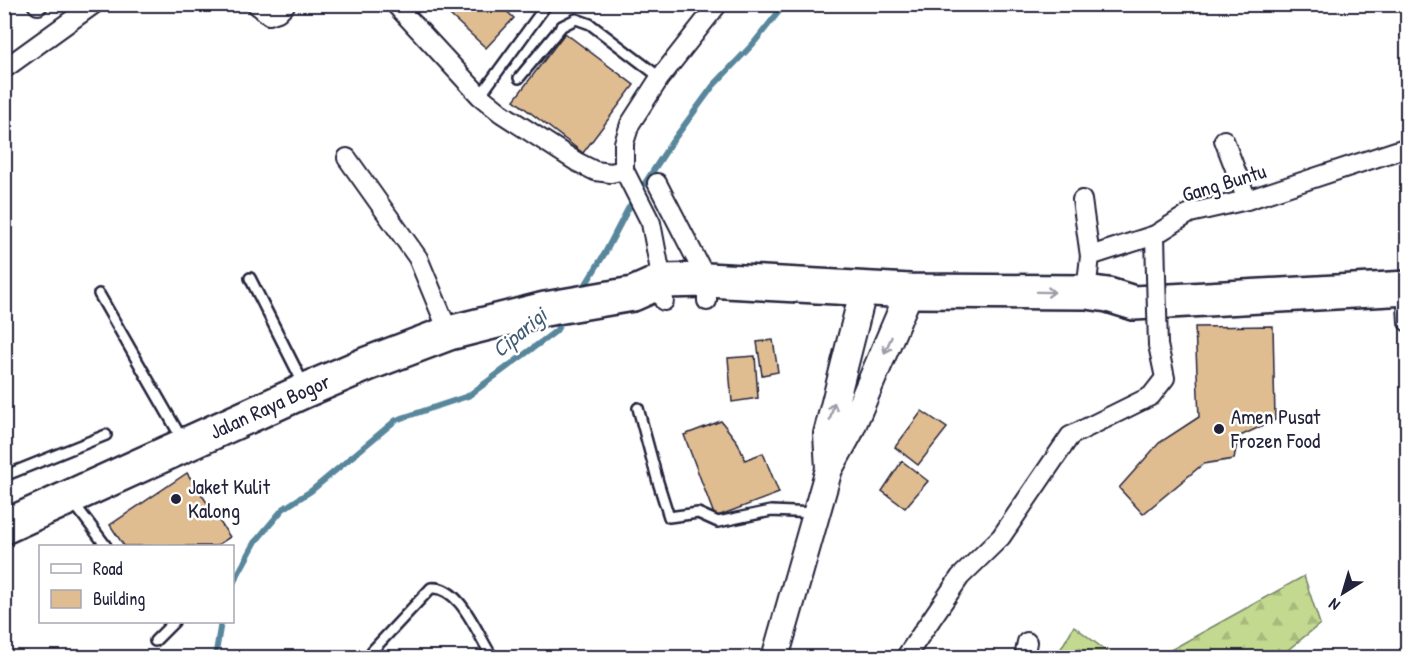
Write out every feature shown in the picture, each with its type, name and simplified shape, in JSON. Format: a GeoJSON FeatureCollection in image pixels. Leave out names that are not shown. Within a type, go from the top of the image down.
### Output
{"type":"FeatureCollection","features":[{"type":"Feature","properties":{"kind":"highway"},"geometry":{"type":"LineString","coordinates":[[906,301],[1086,292],[1108,295],[1134,303],[1406,288]]}},
{"type":"Feature","properties":{"kind":"highway","name":"Jalan Raya Bogor"},"geometry":{"type":"LineString","coordinates":[[4,527],[306,390],[449,333],[545,309],[596,299],[653,292],[707,290],[906,301]]}},
{"type":"Feature","properties":{"kind":"highway"},"geometry":{"type":"LineString","coordinates":[[906,301],[1107,315],[1134,303]]}},
{"type":"Feature","properties":{"kind":"main road"},"geometry":{"type":"LineString","coordinates":[[829,469],[827,434],[861,298]]}},
{"type":"Feature","properties":{"kind":"main road"},"geometry":{"type":"LineString","coordinates":[[775,657],[829,469],[849,433],[906,301]]}},
{"type":"Feature","properties":{"kind":"street"},"geometry":{"type":"LineString","coordinates":[[4,69],[13,65],[94,4]]}},
{"type":"Feature","properties":{"kind":"street"},"geometry":{"type":"LineString","coordinates":[[256,4],[269,15],[278,12],[286,4]]}},
{"type":"Feature","properties":{"kind":"street"},"geometry":{"type":"LineString","coordinates":[[395,4],[480,96],[501,113],[595,171],[625,172]]}},
{"type":"Feature","properties":{"kind":"street"},"geometry":{"type":"LineString","coordinates":[[653,292],[651,224],[625,172],[624,143],[630,124],[659,79],[718,4]]}},
{"type":"Feature","properties":{"kind":"street"},"geometry":{"type":"LineString","coordinates":[[1224,140],[1247,200]]}},
{"type":"Feature","properties":{"kind":"street","name":"Gang Buntu"},"geometry":{"type":"LineString","coordinates":[[1090,256],[1155,235],[1190,213],[1247,200],[1407,147]]}},
{"type":"Feature","properties":{"kind":"street"},"geometry":{"type":"LineString","coordinates":[[347,158],[418,258],[449,333]]}},
{"type":"Feature","properties":{"kind":"street"},"geometry":{"type":"LineString","coordinates":[[657,183],[707,290]]}},
{"type":"Feature","properties":{"kind":"street"},"geometry":{"type":"LineString","coordinates":[[1082,200],[1090,256],[1086,292]]}},
{"type":"Feature","properties":{"kind":"street"},"geometry":{"type":"LineString","coordinates":[[905,657],[960,577],[1000,537],[1070,436],[1150,396],[1165,378],[1158,345],[1155,235]]}},
{"type":"Feature","properties":{"kind":"street"},"geometry":{"type":"LineString","coordinates":[[1406,288],[1407,322]]}},
{"type":"Feature","properties":{"kind":"lane"},"geometry":{"type":"LineString","coordinates":[[480,96],[547,4]]}},
{"type":"Feature","properties":{"kind":"lane"},"geometry":{"type":"LineString","coordinates":[[519,78],[562,26],[576,19],[590,24],[659,79]]}},
{"type":"Feature","properties":{"kind":"lane"},"geometry":{"type":"LineString","coordinates":[[250,278],[306,390]]}},
{"type":"Feature","properties":{"kind":"lane"},"geometry":{"type":"LineString","coordinates":[[99,294],[185,444]]}},
{"type":"Feature","properties":{"kind":"lane"},"geometry":{"type":"LineString","coordinates":[[638,408],[669,517],[698,513],[718,522],[771,511],[815,513]]}},
{"type":"Feature","properties":{"kind":"lane"},"geometry":{"type":"LineString","coordinates":[[4,476],[106,435]]}},
{"type":"Feature","properties":{"kind":"lane"},"geometry":{"type":"LineString","coordinates":[[70,498],[104,545]]}},
{"type":"Feature","properties":{"kind":"lane"},"geometry":{"type":"LineString","coordinates":[[372,651],[431,588],[438,588],[446,590],[462,605],[493,657]]}},
{"type":"Feature","properties":{"kind":"lane"},"geometry":{"type":"LineString","coordinates":[[155,641],[172,623]]}},
{"type":"Feature","properties":{"kind":"green space"},"geometry":{"type":"Polygon","coordinates":[[[1304,576],[1320,624],[1279,657],[1158,657],[1304,576]]]}},
{"type":"Feature","properties":{"kind":"green space"},"geometry":{"type":"Polygon","coordinates":[[[1074,626],[1114,657],[1056,657],[1074,626]]]}},
{"type":"Feature","properties":{"kind":"building"},"geometry":{"type":"Polygon","coordinates":[[[438,4],[499,4],[514,18],[486,48],[438,4]]]}},
{"type":"Feature","properties":{"kind":"building"},"geometry":{"type":"Polygon","coordinates":[[[565,33],[634,85],[583,153],[514,100],[565,33]]]}},
{"type":"Feature","properties":{"kind":"building","name":"Amen Pusat Frozen Food"},"geometry":{"type":"Polygon","coordinates":[[[1273,326],[1275,420],[1238,437],[1234,459],[1203,464],[1143,514],[1119,488],[1159,443],[1199,417],[1195,327],[1273,326]]]}},
{"type":"Feature","properties":{"kind":"building"},"geometry":{"type":"Polygon","coordinates":[[[773,340],[778,372],[762,375],[757,342],[773,340]]]}},
{"type":"Feature","properties":{"kind":"building"},"geometry":{"type":"Polygon","coordinates":[[[755,356],[758,398],[732,402],[728,358],[755,356]]]}},
{"type":"Feature","properties":{"kind":"building"},"geometry":{"type":"Polygon","coordinates":[[[922,411],[947,428],[918,465],[895,447],[922,411]]]}},
{"type":"Feature","properties":{"kind":"building"},"geometry":{"type":"Polygon","coordinates":[[[721,421],[738,443],[745,460],[763,453],[779,493],[715,517],[684,435],[721,421]]]}},
{"type":"Feature","properties":{"kind":"building"},"geometry":{"type":"Polygon","coordinates":[[[902,461],[928,481],[905,508],[882,491],[902,461]]]}},
{"type":"Feature","properties":{"kind":"building","name":"Jaket Kulit Kalong"},"geometry":{"type":"Polygon","coordinates":[[[187,473],[230,537],[218,545],[123,545],[110,525],[187,473]]]}},
{"type":"Feature","properties":{"kind":"waterway","name":"Ciparigi"},"geometry":{"type":"LineString","coordinates":[[581,292],[628,209],[672,142],[713,86],[753,44],[785,4]]}},
{"type":"Feature","properties":{"kind":"waterway","name":"Ciparigi"},"geometry":{"type":"LineString","coordinates":[[234,581],[256,541],[283,509],[311,491],[396,420],[468,396],[556,331],[564,318]]}},
{"type":"Feature","properties":{"kind":"waterway","name":"Ciparigi"},"geometry":{"type":"LineString","coordinates":[[215,658],[221,623]]}},
{"type":"Feature","properties":{"kind":"place","name":"Amen Pusat Frozen Food"},"geometry":{"type":"Point","coordinates":[1219,429]}},
{"type":"Feature","properties":{"kind":"place","name":"Jaket Kulit Kalong"},"geometry":{"type":"Point","coordinates":[176,499]}}]}
